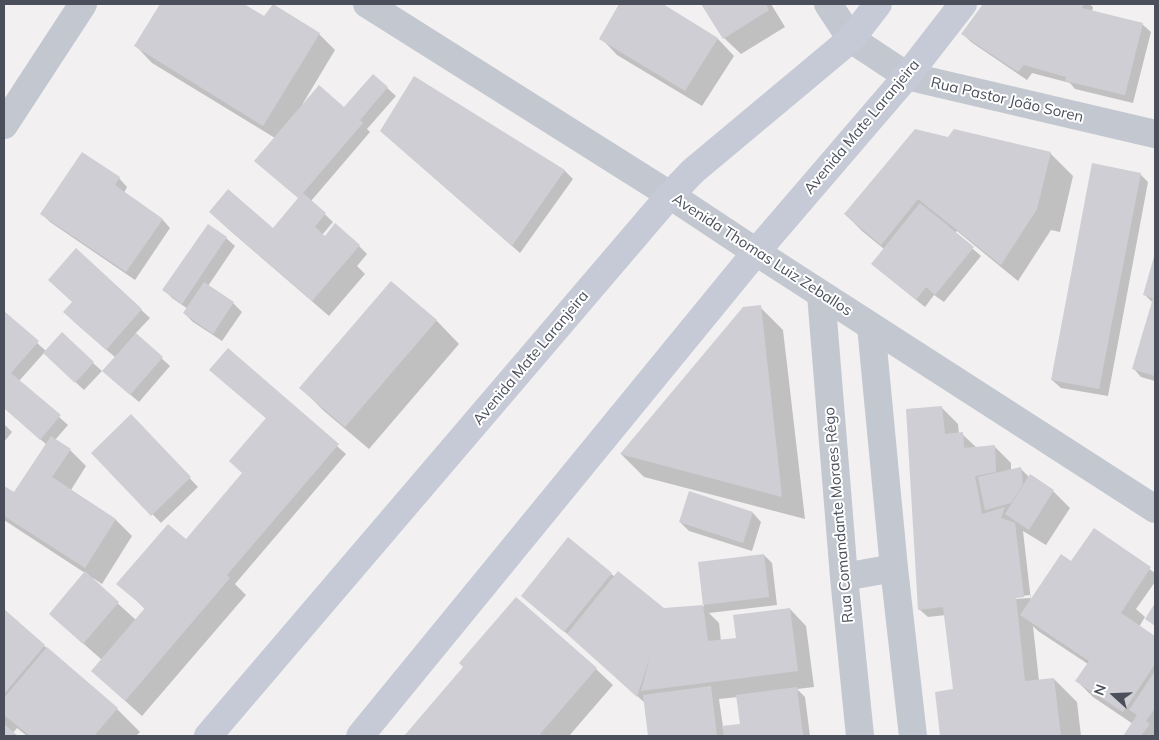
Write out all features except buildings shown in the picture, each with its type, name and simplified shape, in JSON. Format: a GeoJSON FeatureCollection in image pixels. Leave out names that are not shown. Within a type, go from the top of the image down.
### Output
{"type":"FeatureCollection","features":[{"type":"Feature","properties":{"kind":"main road","name":"Avenida Mate Laranjeira"},"geometry":{"type":"LineString","coordinates":[[208,736],[670,195],[694,171],[851,39],[878,4]]}},
{"type":"Feature","properties":{"kind":"main road","name":"Avenida Mate Laranjeira"},"geometry":{"type":"LineString","coordinates":[[360,736],[756,252],[907,76],[963,4]]}},
{"type":"Feature","properties":{"kind":"street"},"geometry":{"type":"LineString","coordinates":[[4,125],[83,4]]}},
{"type":"Feature","properties":{"kind":"street","name":"Avenida Thomas Luiz Zeballos"},"geometry":{"type":"LineString","coordinates":[[367,4],[670,195],[1155,509]]}},
{"type":"Feature","properties":{"kind":"street","name":"Rua Pastor João Soren"},"geometry":{"type":"LineString","coordinates":[[828,4],[851,39],[907,76],[1155,134]]}},
{"type":"Feature","properties":{"kind":"street","name":"Rua Comandante Moraes Rêgo"},"geometry":{"type":"LineString","coordinates":[[821,294],[844,577],[860,736]]}},
{"type":"Feature","properties":{"kind":"street"},"geometry":{"type":"LineString","coordinates":[[871,326],[894,568],[913,736]]}},
{"type":"Feature","properties":{"kind":"street"},"geometry":{"type":"LineString","coordinates":[[844,577],[894,568]]}}]}
